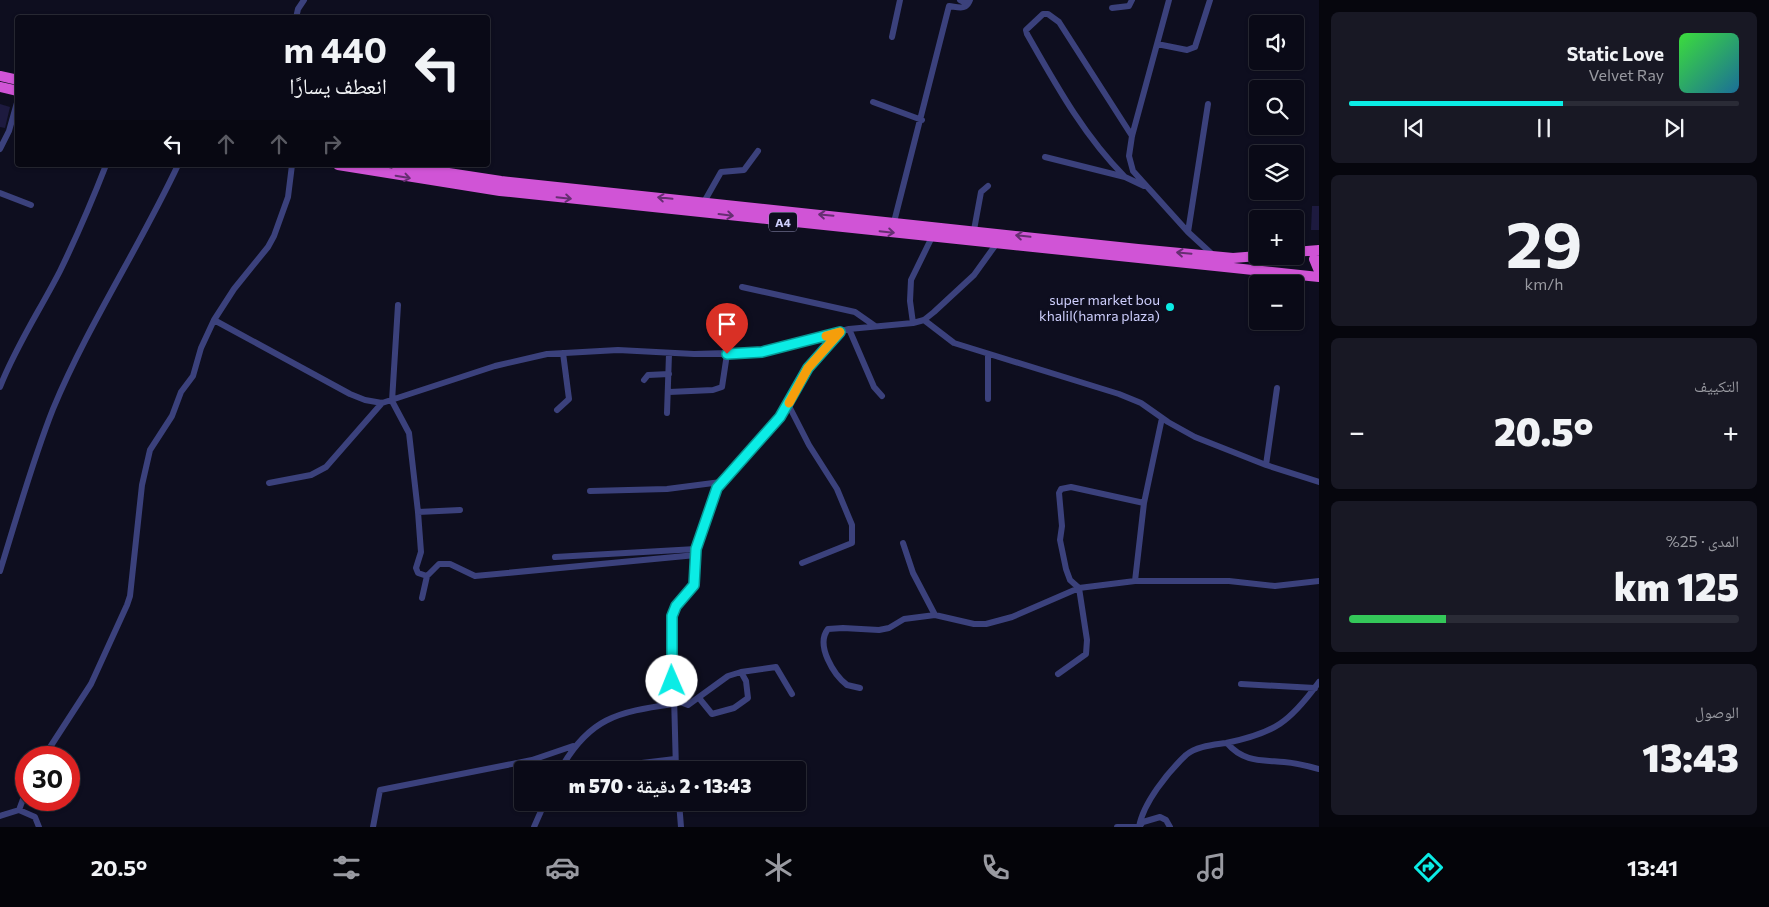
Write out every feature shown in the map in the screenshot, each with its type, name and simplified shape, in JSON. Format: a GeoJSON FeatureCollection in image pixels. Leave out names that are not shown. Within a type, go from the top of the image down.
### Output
{"type":"FeatureCollection","features":[{"type":"Feature","properties":{"kind":"highway"},"geometry":{"type":"LineString","coordinates":[[0,76],[15,79]]}},
{"type":"Feature","properties":{"kind":"highway"},"geometry":{"type":"LineString","coordinates":[[0,87],[15,90]]}},
{"type":"Feature","properties":{"kind":"highway","name":"A4"},"geometry":{"type":"LineString","coordinates":[[350,167],[500,191],[1319,277]]}},
{"type":"Feature","properties":{"kind":"highway","name":"A4"},"geometry":{"type":"LineString","coordinates":[[409,167],[501,181],[1233,258],[1249,257]]}},
{"type":"Feature","properties":{"kind":"highway"},"geometry":{"type":"LineString","coordinates":[[1304,251],[1319,250],[1314,263],[1319,271]]}},
{"type":"Feature","properties":{"kind":"street"},"geometry":{"type":"LineString","coordinates":[[297,15],[304,0]]}},
{"type":"Feature","properties":{"kind":"street"},"geometry":{"type":"LineString","coordinates":[[892,37],[900,0]]}},
{"type":"Feature","properties":{"kind":"street"},"geometry":{"type":"LineString","coordinates":[[960,0],[969,2]]}},
{"type":"Feature","properties":{"kind":"street"},"geometry":{"type":"LineString","coordinates":[[1112,8],[1125,8],[1129,6],[1132,0]]}},
{"type":"Feature","properties":{"kind":"street"},"geometry":{"type":"LineString","coordinates":[[1169,0],[1132,136],[1129,149],[1130,162],[1133,171],[1146,186],[1188,232],[1214,256]]}},
{"type":"Feature","properties":{"kind":"street"},"geometry":{"type":"LineString","coordinates":[[1157,44],[1187,50],[1195,46],[1210,0]]}},
{"type":"Feature","properties":{"kind":"street"},"geometry":{"type":"LineString","coordinates":[[894,222],[922,120],[949,6],[961,8],[969,2]]}},
{"type":"Feature","properties":{"kind":"street"},"geometry":{"type":"LineString","coordinates":[[1125,178],[1101,152],[1082,127],[1042,60],[1026,30],[1034,21],[1043,14],[1048,14],[1059,22],[1132,136]]}},
{"type":"Feature","properties":{"kind":"street"},"geometry":{"type":"LineString","coordinates":[[873,102],[922,120]]}},
{"type":"Feature","properties":{"kind":"street"},"geometry":{"type":"LineString","coordinates":[[1188,232],[1208,104]]}},
{"type":"Feature","properties":{"kind":"street"},"geometry":{"type":"LineString","coordinates":[[0,149],[9,131],[15,110]]}},
{"type":"Feature","properties":{"kind":"street"},"geometry":{"type":"LineString","coordinates":[[704,202],[721,172],[744,170],[758,151]]}},
{"type":"Feature","properties":{"kind":"street"},"geometry":{"type":"LineString","coordinates":[[1044,157],[1125,178],[1146,186]]}},
{"type":"Feature","properties":{"kind":"street"},"geometry":{"type":"LineString","coordinates":[[0,386],[9,369],[14,353],[60,271],[105,167]]}},
{"type":"Feature","properties":{"kind":"street"},"geometry":{"type":"LineString","coordinates":[[0,571],[23,492],[54,408],[79,354],[128,265],[177,167]]}},
{"type":"Feature","properties":{"kind":"street"},"geometry":{"type":"LineString","coordinates":[[51,746],[90,684],[126,611],[130,596],[142,485],[147,459],[154,442],[172,416],[181,392],[193,376],[201,348],[214,320],[234,289],[268,248],[288,197],[292,167]]}},
{"type":"Feature","properties":{"kind":"street"},"geometry":{"type":"LineString","coordinates":[[974,230],[981,192],[988,186]]}},
{"type":"Feature","properties":{"kind":"street"},"geometry":{"type":"LineString","coordinates":[[0,193],[31,205]]}},
{"type":"Feature","properties":{"kind":"street"},"geometry":{"type":"LineString","coordinates":[[913,323],[910,301],[912,280],[932,237]]}},
{"type":"Feature","properties":{"kind":"street"},"geometry":{"type":"LineString","coordinates":[[214,320],[350,394],[365,400],[382,403],[495,366],[564,352],[618,350],[669,354],[762,352],[849,329],[913,323],[924,320],[974,275],[997,243]]}},
{"type":"Feature","properties":{"kind":"street"},"geometry":{"type":"LineString","coordinates":[[742,288],[855,312],[875,326]]}},
{"type":"Feature","properties":{"kind":"street"},"geometry":{"type":"LineString","coordinates":[[398,305],[392,401],[408,434],[421,552],[416,568],[418,573],[427,576]]}},
{"type":"Feature","properties":{"kind":"street"},"geometry":{"type":"LineString","coordinates":[[924,320],[954,343],[1119,394],[1141,403],[1162,418],[1195,437],[1266,465],[1319,482]]}},
{"type":"Feature","properties":{"kind":"street"},"geometry":{"type":"LineString","coordinates":[[849,329],[874,386],[882,396]]}},
{"type":"Feature","properties":{"kind":"street"},"geometry":{"type":"LineString","coordinates":[[660,761],[674,759],[672,616],[676,606],[694,585],[696,552],[710,502],[721,482],[780,417],[808,368],[840,332]]}},
{"type":"Feature","properties":{"kind":"street"},"geometry":{"type":"LineString","coordinates":[[557,410],[569,399],[564,352]]}},
{"type":"Feature","properties":{"kind":"street"},"geometry":{"type":"LineString","coordinates":[[667,413],[669,354]]}},
{"type":"Feature","properties":{"kind":"street"},"geometry":{"type":"LineString","coordinates":[[669,392],[713,390],[722,386],[727,354]]}},
{"type":"Feature","properties":{"kind":"street"},"geometry":{"type":"LineString","coordinates":[[988,354],[988,399]]}},
{"type":"Feature","properties":{"kind":"street"},"geometry":{"type":"LineString","coordinates":[[644,380],[648,375],[669,374]]}},
{"type":"Feature","properties":{"kind":"street"},"geometry":{"type":"LineString","coordinates":[[1266,465],[1277,388]]}},
{"type":"Feature","properties":{"kind":"street"},"geometry":{"type":"LineString","coordinates":[[269,484],[311,475],[326,467],[382,403]]}},
{"type":"Feature","properties":{"kind":"street"},"geometry":{"type":"LineString","coordinates":[[788,404],[836,490],[852,525],[852,544],[802,563]]}},
{"type":"Feature","properties":{"kind":"street"},"geometry":{"type":"LineString","coordinates":[[1135,581],[1144,503],[1162,418]]}},
{"type":"Feature","properties":{"kind":"street"},"geometry":{"type":"LineString","coordinates":[[590,492],[667,489],[721,482]]}},
{"type":"Feature","properties":{"kind":"street"},"geometry":{"type":"LineString","coordinates":[[1058,674],[1086,654],[1087,640],[1078,588],[1070,580],[1062,550],[1058,498],[1061,489],[1071,487],[1144,503]]}},
{"type":"Feature","properties":{"kind":"street"},"geometry":{"type":"LineString","coordinates":[[418,512],[460,510]]}},
{"type":"Feature","properties":{"kind":"street"},"geometry":{"type":"LineString","coordinates":[[903,543],[913,573],[935,615]]}},
{"type":"Feature","properties":{"kind":"street"},"geometry":{"type":"LineString","coordinates":[[555,557],[696,552]]}},
{"type":"Feature","properties":{"kind":"street"},"geometry":{"type":"LineString","coordinates":[[422,598],[427,576],[440,564],[450,564],[476,576],[696,552]]}},
{"type":"Feature","properties":{"kind":"street"},"geometry":{"type":"LineString","coordinates":[[860,688],[846,684],[833,668],[825,652],[824,642],[828,629],[879,630],[889,628],[904,619],[935,615],[974,624],[986,624],[1012,617],[1078,588],[1135,581],[1229,581],[1276,586],[1319,581]]}},
{"type":"Feature","properties":{"kind":"street"},"geometry":{"type":"LineString","coordinates":[[565,761],[573,746],[601,722],[637,709],[673,702],[688,706],[728,676],[741,672],[776,667],[792,694]]}},
{"type":"Feature","properties":{"kind":"street"},"geometry":{"type":"LineString","coordinates":[[699,698],[712,714],[734,708],[748,698],[746,681],[741,672]]}},
{"type":"Feature","properties":{"kind":"street"},"geometry":{"type":"LineString","coordinates":[[1240,684],[1317,685]]}},
{"type":"Feature","properties":{"kind":"street"},"geometry":{"type":"LineString","coordinates":[[1139,827],[1141,814],[1147,804],[1183,757],[1194,750],[1268,731],[1291,717],[1317,685]]}},
{"type":"Feature","properties":{"kind":"street"},"geometry":{"type":"LineString","coordinates":[[1227,742],[1239,754],[1254,761],[1286,762],[1319,769]]}},
{"type":"Feature","properties":{"kind":"street"},"geometry":{"type":"LineString","coordinates":[[372,827],[380,790],[532,760],[573,746]]}},
{"type":"Feature","properties":{"kind":"street"},"geometry":{"type":"LineString","coordinates":[[0,816],[15,811]]}},
{"type":"Feature","properties":{"kind":"street"},"geometry":{"type":"LineString","coordinates":[[20,811],[35,817],[39,827]]}},
{"type":"Feature","properties":{"kind":"street"},"geometry":{"type":"LineString","coordinates":[[534,827],[541,811]]}},
{"type":"Feature","properties":{"kind":"street"},"geometry":{"type":"LineString","coordinates":[[680,811],[681,827]]}},
{"type":"Feature","properties":{"kind":"street"},"geometry":{"type":"LineString","coordinates":[[1139,827],[1143,822],[1160,817],[1166,820],[1170,827]]}},
{"type":"Feature","properties":{"kind":"street"},"geometry":{"type":"LineString","coordinates":[[1117,827],[1139,827]]}},
{"type":"Feature","properties":{"kind":"building"},"geometry":{"type":"Polygon","coordinates":[[[0,104],[10,107],[5,128],[0,127],[0,104]]]}},
{"type":"Feature","properties":{"kind":"building"},"geometry":{"type":"Polygon","coordinates":[[[1312,206],[1319,206],[1319,230],[1311,230],[1312,206]]]}},
{"type":"Feature","properties":{"kind":"slow traffic"},"geometry":{"type":"LineString","coordinates":[[789,403],[796,386],[808,368],[840,332],[826,336]]}},
{"type":"Feature","properties":{"kind":"place","name":"super market bou khalil(hamra plaza)"},"geometry":{"type":"Point","coordinates":[1170,307]}},
{"type":"Feature","properties":{"kind":"route"},"geometry":{"type":"LineString","coordinates":[[672,681],[672,616],[676,606],[691,592],[694,585],[696,549],[713,495],[726,476],[780,417],[808,368],[840,332],[762,352],[727,354]]}}]}
